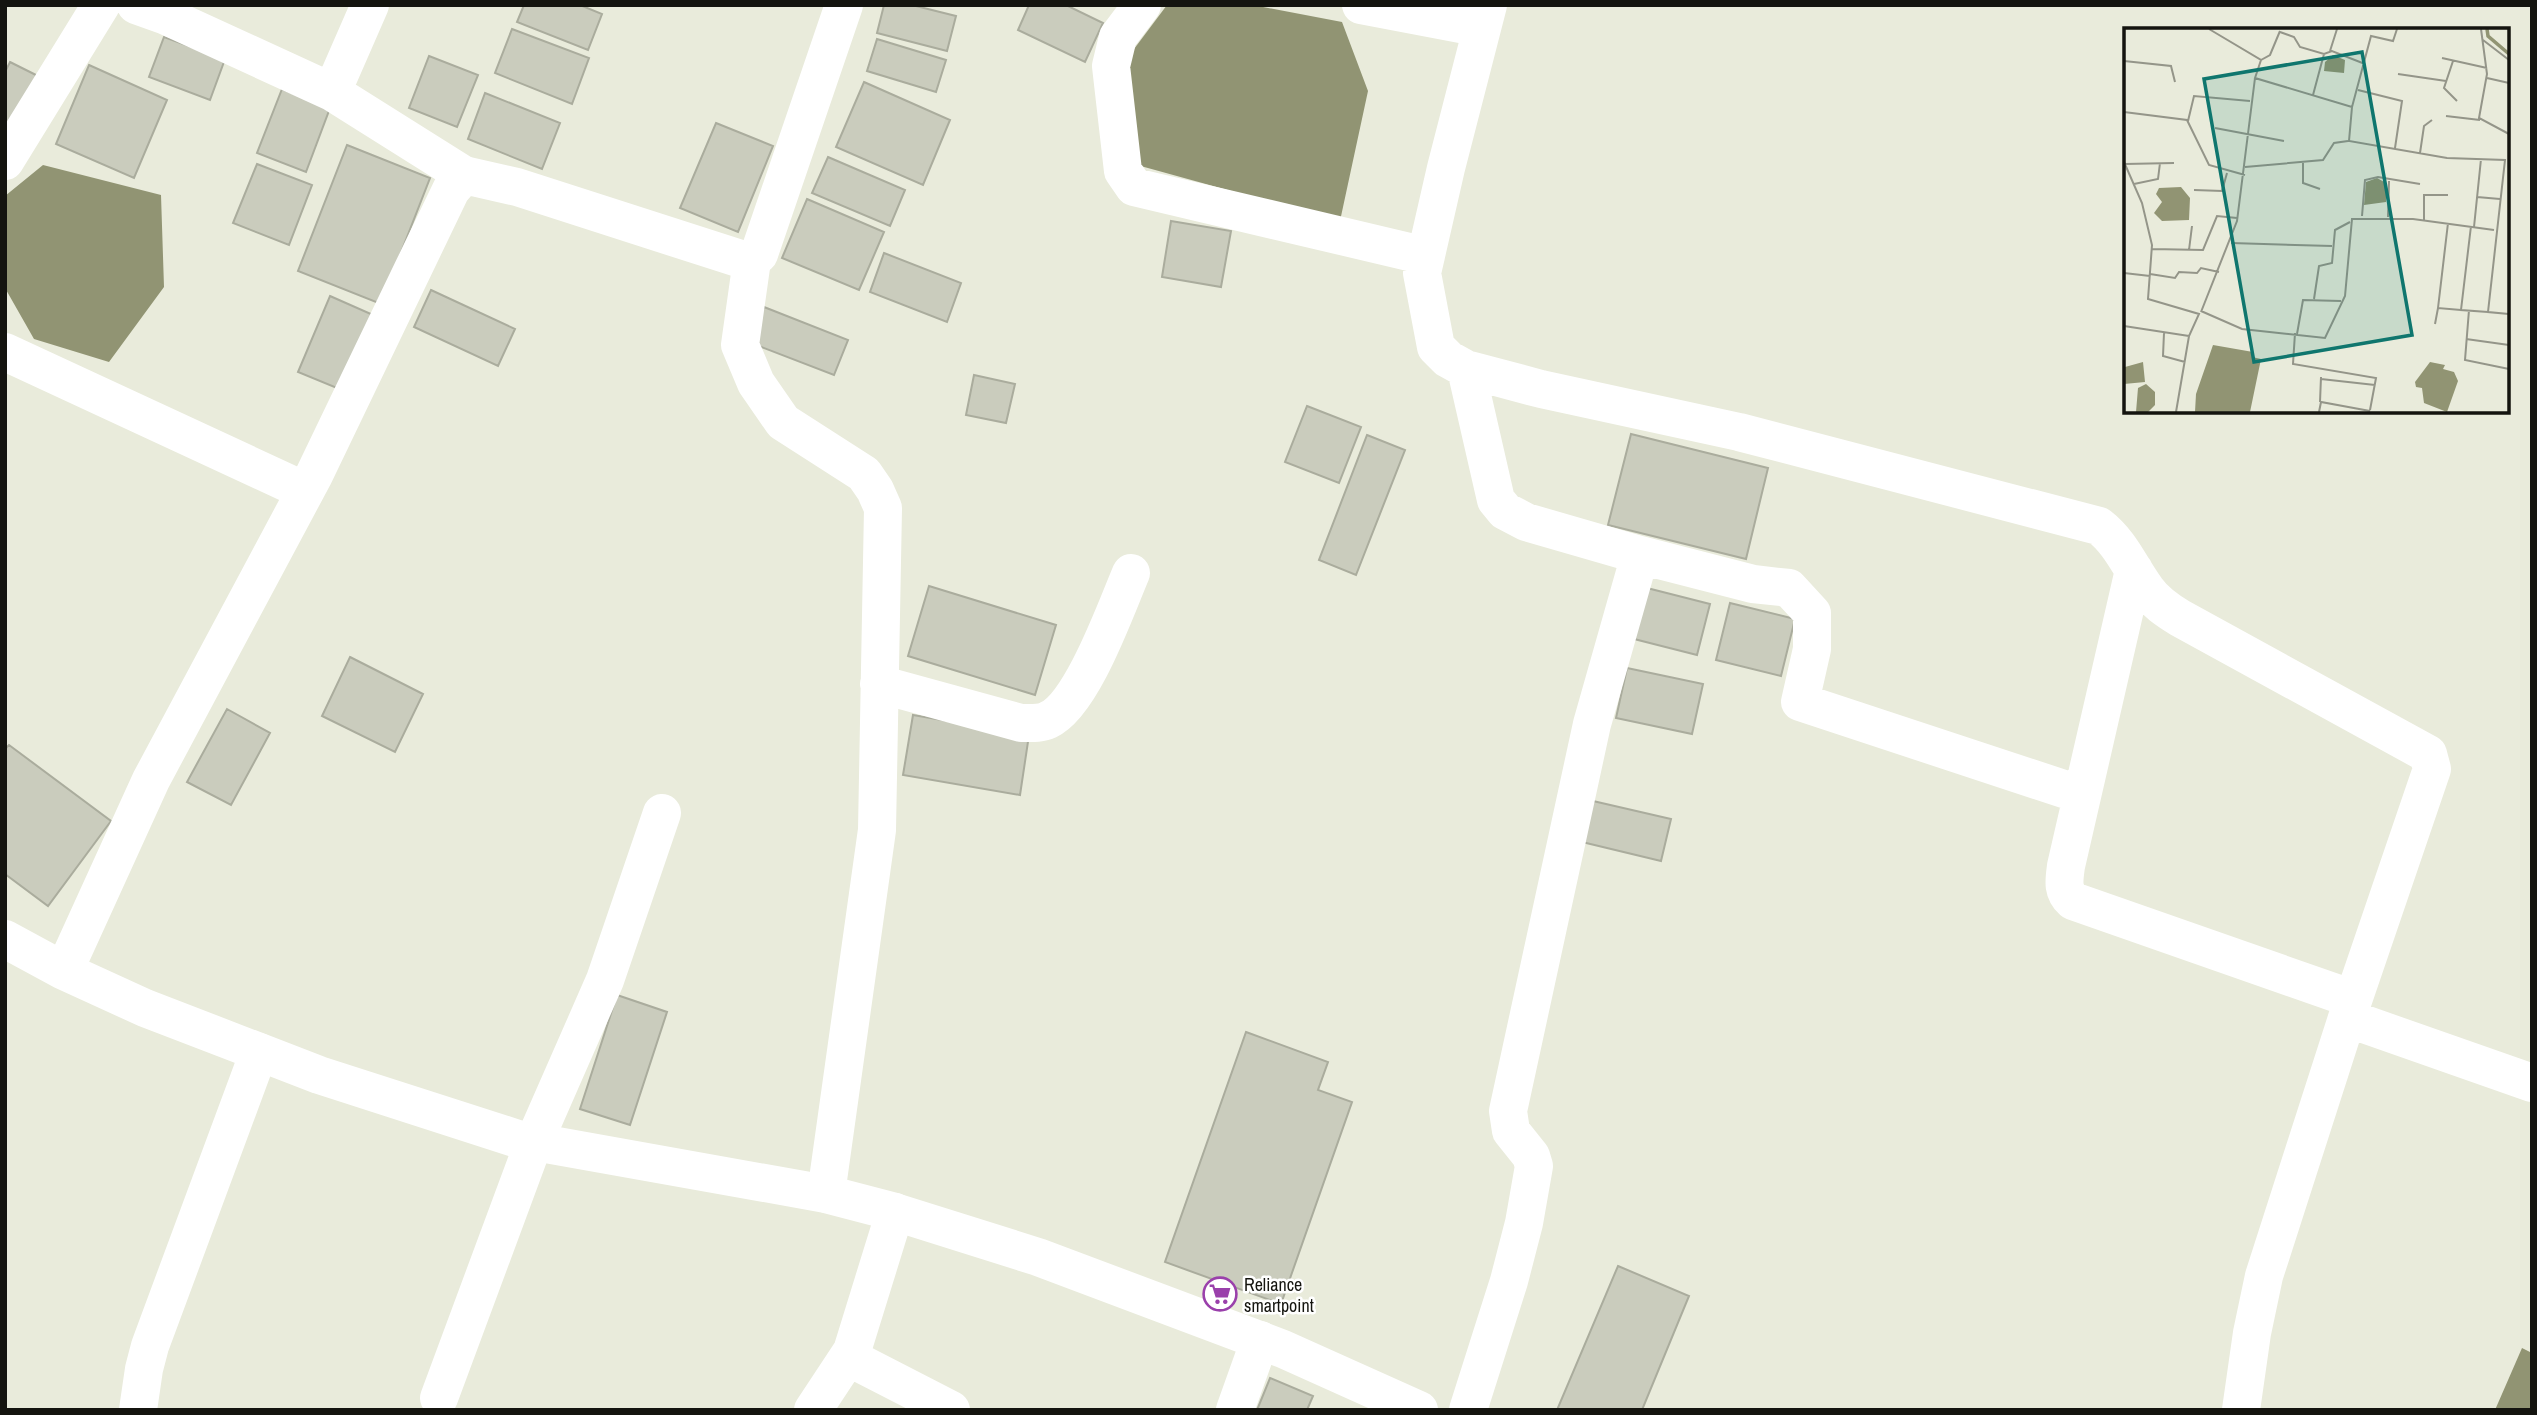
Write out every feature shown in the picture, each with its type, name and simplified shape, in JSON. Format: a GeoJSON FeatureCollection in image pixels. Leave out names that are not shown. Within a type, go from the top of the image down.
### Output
{"type":"FeatureCollection","features":[{"type":"Feature","properties":{"kind":"street"},"geometry":{"type":"LineString","coordinates":[[5,160],[102,5]]}},
{"type":"Feature","properties":{"kind":"street"},"geometry":{"type":"LineString","coordinates":[[136,5],[164,15],[332,92],[464,175],[517,187],[744,260],[752,260],[759,254],[844,5]]}},
{"type":"Feature","properties":{"kind":"street"},"geometry":{"type":"LineString","coordinates":[[332,92],[370,5]]}},
{"type":"Feature","properties":{"kind":"street"},"geometry":{"type":"LineString","coordinates":[[1142,5],[1118,37],[1111,66],[1123,171],[1134,187],[1426,256]]}},
{"type":"Feature","properties":{"kind":"street"},"geometry":{"type":"LineString","coordinates":[[1361,5],[1485,17],[1426,256],[1422,283],[1436,347],[1448,359],[1466,369],[1541,389],[1739,432],[2099,526],[2116,540],[2146,590],[2160,605],[2428,754],[2432,768],[2350,1009],[2264,1276],[2252,1333],[2241,1410]]}},
{"type":"Feature","properties":{"kind":"street"},"geometry":{"type":"LineString","coordinates":[[64,971],[151,780],[305,491],[451,190],[464,175]]}},
{"type":"Feature","properties":{"kind":"street"},"geometry":{"type":"LineString","coordinates":[[752,260],[740,345],[756,383],[783,422],[864,474],[883,508],[877,830],[826,1194]]}},
{"type":"Feature","properties":{"kind":"street"},"geometry":{"type":"LineString","coordinates":[[5,352],[305,491]]}},
{"type":"Feature","properties":{"kind":"street"},"geometry":{"type":"LineString","coordinates":[[1466,369],[1496,500],[1505,511],[1526,522],[1640,555],[1753,583],[1789,588],[1812,613],[1812,649],[1800,702],[2082,795]]}},
{"type":"Feature","properties":{"kind":"street"},"geometry":{"type":"LineString","coordinates":[[1468,1410],[1509,1281],[1524,1223],[1534,1166],[1531,1156],[1511,1132],[1508,1111],[1592,724],[1640,555]]}},
{"type":"Feature","properties":{"kind":"street"},"geometry":{"type":"LineString","coordinates":[[2134,570],[2066,866],[2066,895],[2073,901],[2532,1083]]}},
{"type":"Feature","properties":{"kind":"street"},"geometry":{"type":"LineString","coordinates":[[878,684],[1021,723],[1035,724],[1049,720],[1062,710],[1083,682],[1131,573]]}},
{"type":"Feature","properties":{"kind":"street"},"geometry":{"type":"LineString","coordinates":[[439,1398],[534,1142],[605,980],[662,813]]}},
{"type":"Feature","properties":{"kind":"street"},"geometry":{"type":"LineString","coordinates":[[5,939],[64,971],[145,1008],[319,1075],[518,1139],[826,1194],[895,1212],[1038,1257],[1260,1340],[1419,1410]]}},
{"type":"Feature","properties":{"kind":"street"},"geometry":{"type":"LineString","coordinates":[[138,1410],[150,1346],[259,1052]]}},
{"type":"Feature","properties":{"kind":"street"},"geometry":{"type":"LineString","coordinates":[[813,1410],[848,1357],[895,1212]]}},
{"type":"Feature","properties":{"kind":"street"},"geometry":{"type":"LineString","coordinates":[[1234,1410],[1260,1340]]}},
{"type":"Feature","properties":{"kind":"street"},"geometry":{"type":"LineString","coordinates":[[848,1357],[951,1410]]}},
{"type":"Feature","properties":{"kind":"shaded area"},"geometry":{"type":"Polygon","coordinates":[[[1167,5],[1253,5],[1342,22],[1368,91],[1340,221],[1137,165],[1122,65],[1167,5]]]}},
{"type":"Feature","properties":{"kind":"shaded area"},"geometry":{"type":"Polygon","coordinates":[[[43,165],[161,195],[164,287],[109,362],[34,339],[5,288],[5,196],[43,165]]]}},
{"type":"Feature","properties":{"kind":"shaded area"},"geometry":{"type":"Polygon","coordinates":[[[2522,1348],[2532,1353],[2532,1410],[2495,1410],[2522,1348]]]}},
{"type":"Feature","properties":{"kind":"building"},"geometry":{"type":"Polygon","coordinates":[[[524,5],[580,5],[602,14],[588,50],[517,22],[524,5]]]}},
{"type":"Feature","properties":{"kind":"building"},"geometry":{"type":"Polygon","coordinates":[[[884,5],[912,5],[956,16],[947,51],[877,33],[884,5]]]}},
{"type":"Feature","properties":{"kind":"building"},"geometry":{"type":"Polygon","coordinates":[[[1029,5],[1066,5],[1103,23],[1085,62],[1018,30],[1029,5]]]}},
{"type":"Feature","properties":{"kind":"building"},"geometry":{"type":"Polygon","coordinates":[[[512,29],[589,58],[572,104],[495,73],[512,29]]]}},
{"type":"Feature","properties":{"kind":"building"},"geometry":{"type":"Polygon","coordinates":[[[164,37],[225,59],[210,100],[149,77],[164,37]]]}},
{"type":"Feature","properties":{"kind":"building"},"geometry":{"type":"Polygon","coordinates":[[[877,39],[946,60],[936,92],[867,71],[877,39]]]}},
{"type":"Feature","properties":{"kind":"building"},"geometry":{"type":"Polygon","coordinates":[[[429,56],[478,75],[457,127],[409,108],[429,56]]]}},
{"type":"Feature","properties":{"kind":"building"},"geometry":{"type":"Polygon","coordinates":[[[10,62],[42,78],[5,139],[5,72],[10,62]]]}},
{"type":"Feature","properties":{"kind":"building"},"geometry":{"type":"Polygon","coordinates":[[[89,65],[167,100],[134,178],[56,144],[89,65]]]}},
{"type":"Feature","properties":{"kind":"building"},"geometry":{"type":"Polygon","coordinates":[[[864,82],[950,120],[923,185],[836,147],[864,82]]]}},
{"type":"Feature","properties":{"kind":"building"},"geometry":{"type":"Polygon","coordinates":[[[282,89],[330,108],[306,172],[257,153],[282,89]]]}},
{"type":"Feature","properties":{"kind":"building"},"geometry":{"type":"Polygon","coordinates":[[[485,93],[560,123],[542,169],[468,139],[485,93]]]}},
{"type":"Feature","properties":{"kind":"building"},"geometry":{"type":"Polygon","coordinates":[[[716,123],[773,146],[738,232],[680,208],[716,123]]]}},
{"type":"Feature","properties":{"kind":"building"},"geometry":{"type":"Polygon","coordinates":[[[347,145],[430,178],[381,304],[298,271],[347,145]]]}},
{"type":"Feature","properties":{"kind":"building"},"geometry":{"type":"Polygon","coordinates":[[[828,157],[905,190],[890,226],[812,193],[828,157]]]}},
{"type":"Feature","properties":{"kind":"building"},"geometry":{"type":"Polygon","coordinates":[[[257,164],[312,185],[289,245],[233,223],[257,164]]]}},
{"type":"Feature","properties":{"kind":"building"},"geometry":{"type":"Polygon","coordinates":[[[807,199],[884,232],[859,290],[782,258],[807,199]]]}},
{"type":"Feature","properties":{"kind":"building"},"geometry":{"type":"Polygon","coordinates":[[[1171,221],[1231,231],[1221,287],[1162,277],[1171,221]]]}},
{"type":"Feature","properties":{"kind":"building"},"geometry":{"type":"Polygon","coordinates":[[[884,253],[961,283],[947,322],[870,292],[884,253]]]}},
{"type":"Feature","properties":{"kind":"building"},"geometry":{"type":"Polygon","coordinates":[[[431,290],[515,329],[498,366],[414,327],[431,290]]]}},
{"type":"Feature","properties":{"kind":"building"},"geometry":{"type":"Polygon","coordinates":[[[330,296],[380,318],[349,393],[298,372],[330,296]]]}},
{"type":"Feature","properties":{"kind":"building"},"geometry":{"type":"Polygon","coordinates":[[[764,307],[848,340],[834,375],[751,343],[764,307]]]}},
{"type":"Feature","properties":{"kind":"building"},"geometry":{"type":"Polygon","coordinates":[[[974,375],[1015,384],[1006,423],[966,415],[974,375]]]}},
{"type":"Feature","properties":{"kind":"building"},"geometry":{"type":"Polygon","coordinates":[[[1307,406],[1361,427],[1339,483],[1285,462],[1307,406]]]}},
{"type":"Feature","properties":{"kind":"building"},"geometry":{"type":"Polygon","coordinates":[[[1631,434],[1768,468],[1746,559],[1608,525],[1631,434]]]}},
{"type":"Feature","properties":{"kind":"building"},"geometry":{"type":"Polygon","coordinates":[[[1367,435],[1405,450],[1356,575],[1319,560],[1367,435]]]}},
{"type":"Feature","properties":{"kind":"building"},"geometry":{"type":"Polygon","coordinates":[[[929,586],[1056,625],[1035,695],[908,656],[929,586]]]}},
{"type":"Feature","properties":{"kind":"building"},"geometry":{"type":"Polygon","coordinates":[[[1647,588],[1710,604],[1697,655],[1634,639],[1647,588]]]}},
{"type":"Feature","properties":{"kind":"building"},"geometry":{"type":"Polygon","coordinates":[[[1730,603],[1795,619],[1781,676],[1716,660],[1730,603]]]}},
{"type":"Feature","properties":{"kind":"building"},"geometry":{"type":"Polygon","coordinates":[[[350,657],[423,694],[395,752],[322,716],[350,657]]]}},
{"type":"Feature","properties":{"kind":"building"},"geometry":{"type":"Polygon","coordinates":[[[1627,668],[1703,684],[1692,734],[1616,718],[1627,668]]]}},
{"type":"Feature","properties":{"kind":"building"},"geometry":{"type":"Polygon","coordinates":[[[227,709],[270,733],[231,805],[187,782],[227,709]]]}},
{"type":"Feature","properties":{"kind":"building"},"geometry":{"type":"Polygon","coordinates":[[[913,715],[1029,735],[1020,795],[903,775],[913,715]]]}},
{"type":"Feature","properties":{"kind":"building"},"geometry":{"type":"Polygon","coordinates":[[[9,745],[111,821],[48,906],[5,874],[5,749],[9,745]]]}},
{"type":"Feature","properties":{"kind":"building"},"geometry":{"type":"Polygon","coordinates":[[[1593,801],[1671,819],[1661,861],[1582,842],[1593,801]]]}},
{"type":"Feature","properties":{"kind":"building"},"geometry":{"type":"Polygon","coordinates":[[[617,995],[667,1012],[630,1125],[580,1109],[617,995]]]}},
{"type":"Feature","properties":{"kind":"building"},"geometry":{"type":"Polygon","coordinates":[[[1246,1032],[1328,1062],[1318,1090],[1352,1102],[1281,1304],[1165,1262],[1246,1032]]]}},
{"type":"Feature","properties":{"kind":"building"},"geometry":{"type":"Polygon","coordinates":[[[1618,1266],[1689,1296],[1642,1410],[1557,1410],[1618,1266]]]}},
{"type":"Feature","properties":{"kind":"building"},"geometry":{"type":"Polygon","coordinates":[[[1270,1378],[1313,1396],[1307,1410],[1257,1410],[1270,1378]]]}},
{"type":"Feature","properties":{"kind":"place","name":"Reliance smartpoint"},"geometry":{"type":"Point","coordinates":[1220,1294]}}]}
